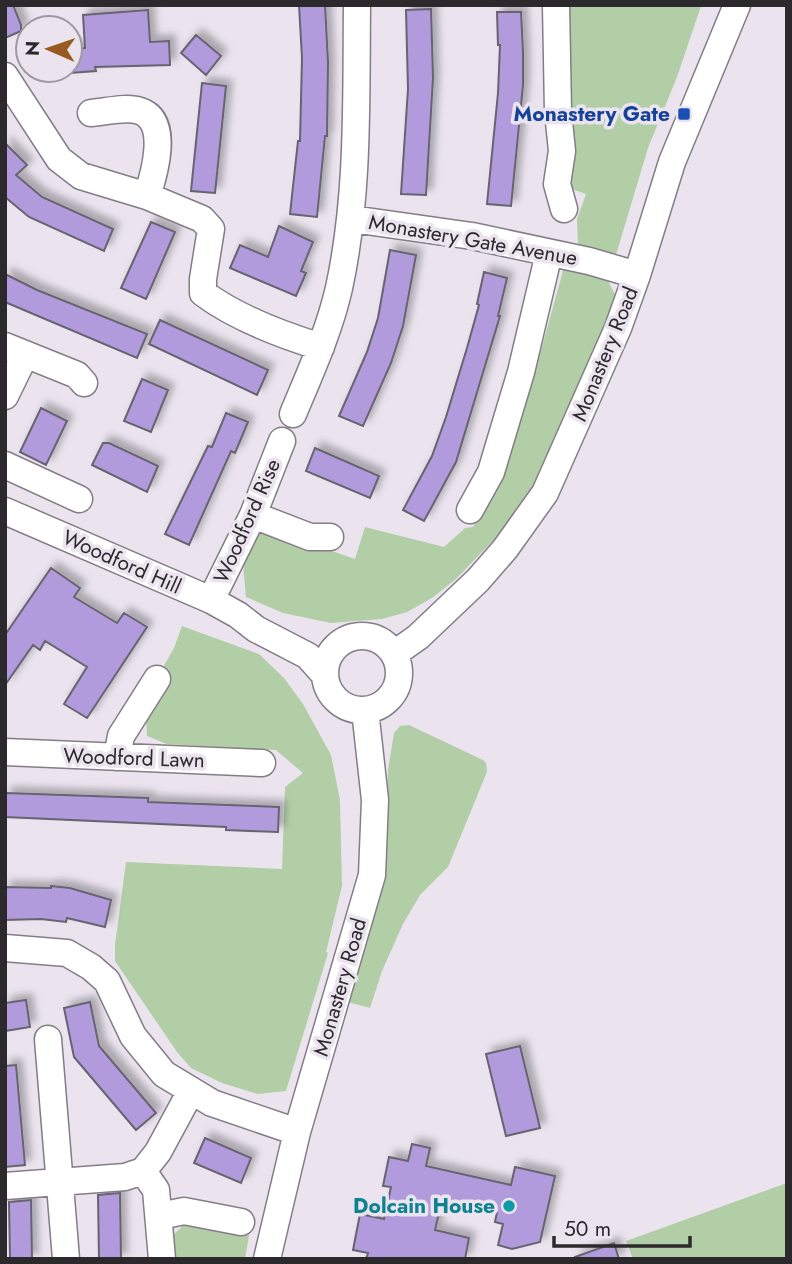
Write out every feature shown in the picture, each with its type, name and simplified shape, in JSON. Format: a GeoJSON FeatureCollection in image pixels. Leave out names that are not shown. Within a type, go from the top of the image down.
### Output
{"type":"FeatureCollection","features":[{"type":"Feature","properties":{"kind":"street","name":"Monastery Gate Avenue"},"geometry":{"type":"LineString","coordinates":[[357,5],[352,219],[472,236],[589,261],[637,275]]}},
{"type":"Feature","properties":{"kind":"street"},"geometry":{"type":"LineString","coordinates":[[556,5],[558,112],[562,151],[557,184],[564,209]]}},
{"type":"Feature","properties":{"kind":"street","name":"Monastery Road"},"geometry":{"type":"LineString","coordinates":[[394,654],[418,637],[478,580],[505,549],[545,493],[618,328],[672,162],[737,5]]}},
{"type":"Feature","properties":{"kind":"street"},"geometry":{"type":"LineString","coordinates":[[5,76],[59,159],[81,176],[147,196],[202,219],[211,229],[202,278],[203,293],[217,303],[295,339],[321,347]]}},
{"type":"Feature","properties":{"kind":"street"},"geometry":{"type":"LineString","coordinates":[[92,113],[126,109],[141,111],[153,120],[157,132],[157,149],[155,170],[147,196]]}},
{"type":"Feature","properties":{"kind":"street"},"geometry":{"type":"LineString","coordinates":[[293,414],[321,347],[338,290],[352,219]]}},
{"type":"Feature","properties":{"kind":"street"},"geometry":{"type":"LineString","coordinates":[[470,510],[491,472],[521,372],[549,253]]}},
{"type":"Feature","properties":{"kind":"street"},"geometry":{"type":"LineString","coordinates":[[5,396],[15,351],[77,375],[83,383]]}},
{"type":"Feature","properties":{"kind":"street","name":"Woodford Rise"},"geometry":{"type":"LineString","coordinates":[[211,600],[253,515],[282,441]]}},
{"type":"Feature","properties":{"kind":"street"},"geometry":{"type":"LineString","coordinates":[[5,465],[79,499]]}},
{"type":"Feature","properties":{"kind":"street","name":"Woodford Hill"},"geometry":{"type":"LineString","coordinates":[[5,511],[211,600],[239,615],[256,629],[308,656],[324,674]]}},
{"type":"Feature","properties":{"kind":"street"},"geometry":{"type":"LineString","coordinates":[[253,515],[310,537],[330,537]]}},
{"type":"Feature","properties":{"kind":"street","name":"Woodford Hill"},"geometry":{"type":"LineString","coordinates":[[239,615],[261,615],[315,639],[340,642]]}},
{"type":"Feature","properties":{"kind":"street"},"geometry":{"type":"LineString","coordinates":[[352,637],[376,638],[394,654],[398,664],[397,686],[384,703],[365,710],[353,709],[342,705],[332,696],[326,686],[324,674],[326,661],[340,642],[352,637]]}},
{"type":"Feature","properties":{"kind":"street"},"geometry":{"type":"LineString","coordinates":[[117,757],[121,736],[157,679]]}},
{"type":"Feature","properties":{"kind":"street","name":"Monastery Road"},"geometry":{"type":"LineString","coordinates":[[267,1259],[297,1132],[372,875],[375,800],[365,710]]}},
{"type":"Feature","properties":{"kind":"street","name":"Woodford Lawn"},"geometry":{"type":"LineString","coordinates":[[5,752],[262,763]]}},
{"type":"Feature","properties":{"kind":"street"},"geometry":{"type":"LineString","coordinates":[[5,948],[67,953],[91,967],[107,981],[133,1036],[163,1074],[212,1103],[297,1132]]}},
{"type":"Feature","properties":{"kind":"street"},"geometry":{"type":"LineString","coordinates":[[48,1039],[66,1259]]}},
{"type":"Feature","properties":{"kind":"street"},"geometry":{"type":"LineString","coordinates":[[5,1186],[125,1177],[144,1171],[173,1127],[191,1091]]}},
{"type":"Feature","properties":{"kind":"street"},"geometry":{"type":"LineString","coordinates":[[144,1171],[156,1191],[162,1259]]}},
{"type":"Feature","properties":{"kind":"street"},"geometry":{"type":"LineString","coordinates":[[160,1216],[184,1211],[241,1222]]}},
{"type":"Feature","properties":{"kind":"green space"},"geometry":{"type":"Polygon","coordinates":[[[562,5],[710,5],[701,6],[677,77],[648,148],[616,255],[578,245],[577,219],[586,194],[563,186],[562,5]]]}},
{"type":"Feature","properties":{"kind":"green space"},"geometry":{"type":"Polygon","coordinates":[[[564,267],[607,279],[617,298],[539,479],[505,528],[456,579],[432,598],[407,612],[382,619],[331,623],[283,613],[246,597],[243,564],[260,526],[355,559],[365,527],[444,547],[465,528],[473,527],[503,476],[564,267]]]}},
{"type":"Feature","properties":{"kind":"green space"},"geometry":{"type":"Polygon","coordinates":[[[182,626],[259,654],[284,678],[303,704],[331,755],[340,800],[342,886],[326,952],[328,953],[286,1091],[258,1094],[222,1083],[191,1068],[177,1052],[115,961],[126,862],[282,869],[285,787],[303,773],[276,750],[167,744],[147,736],[146,715],[170,676],[162,669],[182,626]]]}},
{"type":"Feature","properties":{"kind":"green space"},"geometry":{"type":"Polygon","coordinates":[[[409,725],[483,760],[487,772],[448,867],[420,895],[403,924],[382,971],[370,1008],[344,1001],[386,824],[388,770],[394,733],[400,726],[409,725]]]}},
{"type":"Feature","properties":{"kind":"green space"},"geometry":{"type":"Polygon","coordinates":[[[787,1183],[787,1259],[633,1259],[626,1241],[787,1183]]]}},
{"type":"Feature","properties":{"kind":"green space"},"geometry":{"type":"Polygon","coordinates":[[[182,1222],[251,1224],[245,1259],[174,1259],[174,1234],[181,1228],[182,1222]]]}},
{"type":"Feature","properties":{"kind":"building"},"geometry":{"type":"Polygon","coordinates":[[[5,5],[13,5],[17,14],[14,14],[14,34],[5,38],[5,5]]]}},
{"type":"Feature","properties":{"kind":"building"},"geometry":{"type":"Polygon","coordinates":[[[299,5],[325,5],[328,62],[327,136],[317,217],[290,214],[300,141],[302,58],[299,5]]]}},
{"type":"Feature","properties":{"kind":"building"},"geometry":{"type":"Polygon","coordinates":[[[431,9],[433,78],[426,195],[401,194],[408,89],[406,10],[431,9]]]}},
{"type":"Feature","properties":{"kind":"building"},"geometry":{"type":"Polygon","coordinates":[[[148,10],[150,42],[169,41],[170,65],[95,67],[96,71],[84,72],[84,15],[148,10]]]}},
{"type":"Feature","properties":{"kind":"building"},"geometry":{"type":"Polygon","coordinates":[[[497,12],[521,12],[523,85],[511,206],[487,204],[498,93],[500,45],[497,12]]]}},
{"type":"Feature","properties":{"kind":"building"},"geometry":{"type":"Polygon","coordinates":[[[196,35],[221,56],[206,75],[181,53],[196,35]]]}},
{"type":"Feature","properties":{"kind":"building"},"geometry":{"type":"Polygon","coordinates":[[[202,83],[226,86],[215,193],[191,191],[202,83]]]}},
{"type":"Feature","properties":{"kind":"building"},"geometry":{"type":"Polygon","coordinates":[[[5,143],[27,165],[16,175],[42,197],[113,229],[104,251],[29,217],[5,197],[5,143]]]}},
{"type":"Feature","properties":{"kind":"building"},"geometry":{"type":"Polygon","coordinates":[[[151,222],[175,232],[146,299],[121,288],[151,222]]]}},
{"type":"Feature","properties":{"kind":"building"},"geometry":{"type":"Polygon","coordinates":[[[279,226],[313,242],[301,271],[306,273],[296,296],[230,268],[240,245],[268,257],[279,226]]]}},
{"type":"Feature","properties":{"kind":"building"},"geometry":{"type":"Polygon","coordinates":[[[390,250],[416,255],[403,326],[391,363],[363,426],[339,416],[367,352],[378,318],[390,250]]]}},
{"type":"Feature","properties":{"kind":"building"},"geometry":{"type":"Polygon","coordinates":[[[484,272],[507,278],[500,316],[456,462],[424,521],[403,510],[432,456],[446,417],[479,305],[477,304],[484,272]]]}},
{"type":"Feature","properties":{"kind":"building"},"geometry":{"type":"Polygon","coordinates":[[[5,274],[37,290],[147,334],[137,358],[5,302],[5,274]]]}},
{"type":"Feature","properties":{"kind":"building"},"geometry":{"type":"Polygon","coordinates":[[[160,320],[268,370],[257,395],[149,344],[160,320]]]}},
{"type":"Feature","properties":{"kind":"building"},"geometry":{"type":"Polygon","coordinates":[[[142,379],[168,390],[151,432],[124,421],[142,379]]]}},
{"type":"Feature","properties":{"kind":"building"},"geometry":{"type":"Polygon","coordinates":[[[41,408],[67,421],[46,465],[20,452],[41,408]]]}},
{"type":"Feature","properties":{"kind":"building"},"geometry":{"type":"Polygon","coordinates":[[[226,413],[248,422],[235,453],[231,451],[189,545],[165,534],[208,446],[212,447],[226,413]]]}},
{"type":"Feature","properties":{"kind":"building"},"geometry":{"type":"Polygon","coordinates":[[[103,443],[109,443],[158,466],[147,492],[92,465],[103,443]]]}},
{"type":"Feature","properties":{"kind":"building"},"geometry":{"type":"Polygon","coordinates":[[[315,448],[379,476],[370,498],[306,471],[315,448]]]}},
{"type":"Feature","properties":{"kind":"building"},"geometry":{"type":"Polygon","coordinates":[[[51,568],[80,588],[74,597],[117,623],[124,613],[147,627],[87,718],[64,704],[87,667],[45,641],[40,650],[33,645],[5,685],[5,635],[51,568]]]}},
{"type":"Feature","properties":{"kind":"building"},"geometry":{"type":"Polygon","coordinates":[[[6,793],[148,798],[148,802],[279,807],[278,832],[226,830],[226,827],[5,817],[6,793]]]}},
{"type":"Feature","properties":{"kind":"building"},"geometry":{"type":"Polygon","coordinates":[[[5,887],[70,888],[111,900],[105,927],[67,918],[66,922],[41,919],[5,920],[5,887]]]}},
{"type":"Feature","properties":{"kind":"building"},"geometry":{"type":"Polygon","coordinates":[[[26,1000],[30,1027],[5,1031],[5,1003],[26,1000]]]}},
{"type":"Feature","properties":{"kind":"building"},"geometry":{"type":"Polygon","coordinates":[[[90,1002],[99,1046],[156,1113],[136,1130],[74,1057],[64,1008],[90,1002]]]}},
{"type":"Feature","properties":{"kind":"building"},"geometry":{"type":"Polygon","coordinates":[[[520,1046],[540,1128],[506,1136],[486,1054],[520,1046]]]}},
{"type":"Feature","properties":{"kind":"building"},"geometry":{"type":"Polygon","coordinates":[[[16,1065],[25,1165],[5,1167],[5,1066],[16,1065]]]}},
{"type":"Feature","properties":{"kind":"building"},"geometry":{"type":"Polygon","coordinates":[[[205,1138],[251,1158],[241,1183],[194,1163],[205,1138]]]}},
{"type":"Feature","properties":{"kind":"building","name":"Dolcain House"},"geometry":{"type":"Polygon","coordinates":[[[412,1144],[430,1148],[426,1166],[511,1185],[515,1167],[555,1176],[540,1242],[512,1249],[498,1245],[503,1224],[495,1222],[497,1212],[442,1200],[435,1230],[469,1238],[465,1259],[366,1259],[368,1253],[353,1250],[360,1214],[384,1219],[391,1187],[383,1186],[389,1157],[408,1161],[412,1144]]]}},
{"type":"Feature","properties":{"kind":"building"},"geometry":{"type":"Polygon","coordinates":[[[120,1193],[121,1259],[99,1259],[98,1195],[120,1193]]]}},
{"type":"Feature","properties":{"kind":"building"},"geometry":{"type":"Polygon","coordinates":[[[31,1200],[32,1259],[10,1259],[9,1202],[31,1200]]]}},
{"type":"Feature","properties":{"kind":"building"},"geometry":{"type":"Polygon","coordinates":[[[614,1243],[619,1259],[575,1259],[575,1257],[614,1243]]]}},
{"type":"Feature","properties":{"kind":"place","name":"Monastery Gate"},"geometry":{"type":"Point","coordinates":[684,114]}},
{"type":"Feature","properties":{"kind":"place","name":"Dolcain House"},"geometry":{"type":"Point","coordinates":[509,1206]}}]}
